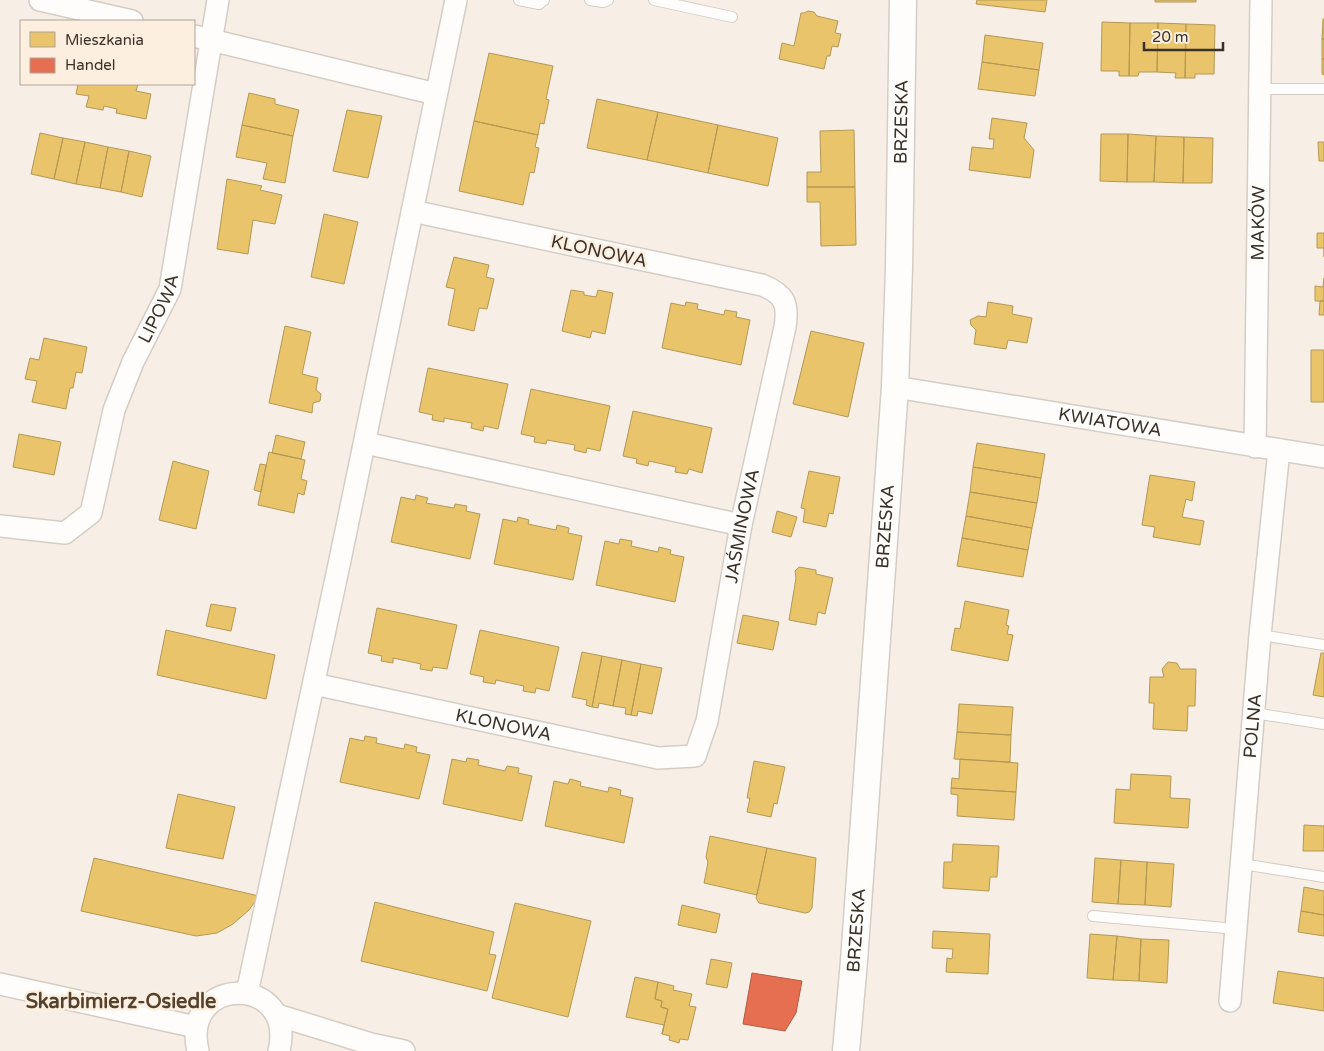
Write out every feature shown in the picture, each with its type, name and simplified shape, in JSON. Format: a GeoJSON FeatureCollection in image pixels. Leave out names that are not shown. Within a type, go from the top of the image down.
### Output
{"type":"FeatureCollection","features":[{"type":"Feature","properties":{"kind":"street"},"geometry":{"type":"LineString","coordinates":[[40,0],[128,20]]}},
{"type":"Feature","properties":{"kind":"street","name":"LIPOWA"},"geometry":{"type":"LineString","coordinates":[[0,526],[65,533],[92,513],[114,410],[133,362],[170,289],[203,38],[218,0]]}},
{"type":"Feature","properties":{"kind":"street"},"geometry":{"type":"LineString","coordinates":[[247,993],[365,444],[456,0]]}},
{"type":"Feature","properties":{"kind":"street","name":"BRZESKA"},"geometry":{"type":"LineString","coordinates":[[846,1051],[895,387],[899,268],[903,0]]}},
{"type":"Feature","properties":{"kind":"street","name":"MAKÓW"},"geometry":{"type":"LineString","coordinates":[[1255,446],[1261,0]]}},
{"type":"Feature","properties":{"kind":"street"},"geometry":{"type":"LineString","coordinates":[[203,38],[436,94]]}},
{"type":"Feature","properties":{"kind":"street","name":"KLONOWA"},"geometry":{"type":"LineString","coordinates":[[412,211],[762,285],[775,290],[782,298]]}},
{"type":"Feature","properties":{"kind":"street","name":"JAŚMINOWA"},"geometry":{"type":"LineString","coordinates":[[695,756],[707,721],[741,525],[788,312],[782,298]]}},
{"type":"Feature","properties":{"kind":"street","name":"KWIATOWA"},"geometry":{"type":"LineString","coordinates":[[895,387],[1324,458]]}},
{"type":"Feature","properties":{"kind":"street"},"geometry":{"type":"LineString","coordinates":[[365,444],[741,525]]}},
{"type":"Feature","properties":{"kind":"street","name":"POLNA"},"geometry":{"type":"LineString","coordinates":[[1230,1001],[1260,635],[1279,450]]}},
{"type":"Feature","properties":{"kind":"street","name":"KLONOWA"},"geometry":{"type":"LineString","coordinates":[[314,684],[658,758],[695,756]]}},
{"type":"Feature","properties":{"kind":"street"},"geometry":{"type":"LineString","coordinates":[[0,984],[196,1027]]}},
{"type":"Feature","properties":{"kind":"street"},"geometry":{"type":"LineString","coordinates":[[198,1051],[196,1027],[201,1014],[209,1004],[220,996],[233,993],[247,993],[264,1001],[277,1015],[282,1039],[279,1051]]}},
{"type":"Feature","properties":{"kind":"street"},"geometry":{"type":"LineString","coordinates":[[277,1015],[372,1044],[404,1051]]}},
{"type":"Feature","properties":{"kind":"lane"},"geometry":{"type":"LineString","coordinates":[[519,0],[539,4],[544,0]]}},
{"type":"Feature","properties":{"kind":"lane"},"geometry":{"type":"LineString","coordinates":[[590,0],[603,2],[608,0]]}},
{"type":"Feature","properties":{"kind":"lane"},"geometry":{"type":"LineString","coordinates":[[654,0],[732,17]]}},
{"type":"Feature","properties":{"kind":"lane"},"geometry":{"type":"LineString","coordinates":[[1260,89],[1324,89]]}},
{"type":"Feature","properties":{"kind":"lane"},"geometry":{"type":"LineString","coordinates":[[1260,635],[1324,645]]}},
{"type":"Feature","properties":{"kind":"lane"},"geometry":{"type":"LineString","coordinates":[[1254,713],[1324,724]]}},
{"type":"Feature","properties":{"kind":"lane"},"geometry":{"type":"LineString","coordinates":[[1242,864],[1324,877]]}},
{"type":"Feature","properties":{"kind":"lane"},"geometry":{"type":"LineString","coordinates":[[1093,916],[1236,929]]}},
{"type":"Feature","properties":{"kind":"building: Mieszkania"},"geometry":{"type":"Polygon","coordinates":[[[977,0],[1047,0],[1045,12],[976,4],[977,0]]]}},
{"type":"Feature","properties":{"kind":"building: Mieszkania"},"geometry":{"type":"Polygon","coordinates":[[[1155,0],[1196,0],[1196,2],[1155,2],[1155,0]]]}},
{"type":"Feature","properties":{"kind":"building: Mieszkania"},"geometry":{"type":"Polygon","coordinates":[[[814,12],[817,16],[838,21],[835,33],[841,34],[838,47],[832,46],[824,69],[779,59],[782,43],[794,46],[801,13],[814,12]]]}},
{"type":"Feature","properties":{"kind":"building: Mieszkania"},"geometry":{"type":"Polygon","coordinates":[[[1323,19],[1324,39],[1322,39],[1323,19]]]}},
{"type":"Feature","properties":{"kind":"building: Mieszkania"},"geometry":{"type":"Polygon","coordinates":[[[1102,22],[1130,23],[1129,76],[1119,76],[1119,71],[1101,71],[1102,22]]]}},
{"type":"Feature","properties":{"kind":"building: Mieszkania"},"geometry":{"type":"Polygon","coordinates":[[[1130,23],[1158,23],[1157,72],[1139,72],[1138,76],[1129,76],[1130,23]]]}},
{"type":"Feature","properties":{"kind":"building: Mieszkania"},"geometry":{"type":"Polygon","coordinates":[[[1158,23],[1186,24],[1185,78],[1175,78],[1176,73],[1157,72],[1158,23]]]}},
{"type":"Feature","properties":{"kind":"building: Mieszkania"},"geometry":{"type":"Polygon","coordinates":[[[1186,24],[1215,25],[1214,74],[1195,74],[1195,78],[1185,78],[1186,24]]]}},
{"type":"Feature","properties":{"kind":"building: Mieszkania"},"geometry":{"type":"Polygon","coordinates":[[[985,35],[1043,43],[1039,70],[982,62],[985,35]]]}},
{"type":"Feature","properties":{"kind":"building: Mieszkania"},"geometry":{"type":"Polygon","coordinates":[[[1322,39],[1324,39],[1324,59],[1322,59],[1322,39]]]}},
{"type":"Feature","properties":{"kind":"building: Mieszkania"},"geometry":{"type":"Polygon","coordinates":[[[489,53],[553,66],[546,99],[549,100],[544,124],[540,123],[538,135],[474,121],[489,53]]]}},
{"type":"Feature","properties":{"kind":"building: Mieszkania"},"geometry":{"type":"Polygon","coordinates":[[[1322,59],[1324,59],[1324,75],[1322,74],[1322,59]]]}},
{"type":"Feature","properties":{"kind":"building: Mieszkania"},"geometry":{"type":"Polygon","coordinates":[[[982,62],[1039,70],[1035,96],[978,89],[982,62]]]}},
{"type":"Feature","properties":{"kind":"building: Mieszkania"},"geometry":{"type":"Polygon","coordinates":[[[78,85],[138,85],[136,91],[151,94],[146,119],[116,113],[117,109],[104,106],[103,110],[86,107],[89,96],[76,94],[78,85]]]}},
{"type":"Feature","properties":{"kind":"building: Mieszkania"},"geometry":{"type":"Polygon","coordinates":[[[249,93],[275,99],[275,104],[299,110],[293,136],[242,125],[249,93]]]}},
{"type":"Feature","properties":{"kind":"building: Mieszkania"},"geometry":{"type":"Polygon","coordinates":[[[597,99],[658,112],[647,160],[587,148],[597,99]]]}},
{"type":"Feature","properties":{"kind":"building: Mieszkania"},"geometry":{"type":"Polygon","coordinates":[[[347,110],[382,116],[368,178],[333,171],[347,110]]]}},
{"type":"Feature","properties":{"kind":"building: Mieszkania"},"geometry":{"type":"Polygon","coordinates":[[[658,112],[718,125],[708,173],[647,160],[658,112]]]}},
{"type":"Feature","properties":{"kind":"building: Mieszkania"},"geometry":{"type":"Polygon","coordinates":[[[992,118],[1027,123],[1024,138],[1034,150],[1030,178],[969,170],[972,147],[993,149],[994,139],[989,139],[992,118]]]}},
{"type":"Feature","properties":{"kind":"building: Mieszkania"},"geometry":{"type":"Polygon","coordinates":[[[474,121],[538,135],[535,147],[539,148],[534,173],[530,172],[523,205],[459,191],[474,121]]]}},
{"type":"Feature","properties":{"kind":"building: Mieszkania"},"geometry":{"type":"Polygon","coordinates":[[[242,125],[293,136],[285,183],[263,179],[267,163],[236,157],[242,125]]]}},
{"type":"Feature","properties":{"kind":"building: Mieszkania"},"geometry":{"type":"Polygon","coordinates":[[[718,125],[778,138],[768,186],[708,173],[718,125]]]}},
{"type":"Feature","properties":{"kind":"building: Mieszkania"},"geometry":{"type":"Polygon","coordinates":[[[854,130],[855,187],[807,187],[807,172],[821,172],[820,131],[854,130]]]}},
{"type":"Feature","properties":{"kind":"building: Mieszkania"},"geometry":{"type":"Polygon","coordinates":[[[40,133],[63,138],[54,179],[31,174],[40,133]]]}},
{"type":"Feature","properties":{"kind":"building: Mieszkania"},"geometry":{"type":"Polygon","coordinates":[[[1101,134],[1128,134],[1127,182],[1100,181],[1101,134]]]}},
{"type":"Feature","properties":{"kind":"building: Mieszkania"},"geometry":{"type":"Polygon","coordinates":[[[1128,134],[1156,136],[1154,182],[1127,182],[1128,134]]]}},
{"type":"Feature","properties":{"kind":"building: Mieszkania"},"geometry":{"type":"Polygon","coordinates":[[[1156,136],[1184,137],[1183,183],[1154,182],[1156,136]]]}},
{"type":"Feature","properties":{"kind":"building: Mieszkania"},"geometry":{"type":"Polygon","coordinates":[[[1184,137],[1213,138],[1212,183],[1183,183],[1184,137]]]}},
{"type":"Feature","properties":{"kind":"building: Mieszkania"},"geometry":{"type":"Polygon","coordinates":[[[63,138],[85,142],[76,184],[54,179],[63,138]]]}},
{"type":"Feature","properties":{"kind":"building: Mieszkania"},"geometry":{"type":"Polygon","coordinates":[[[85,142],[108,147],[100,188],[76,184],[85,142]]]}},
{"type":"Feature","properties":{"kind":"building: Mieszkania"},"geometry":{"type":"Polygon","coordinates":[[[1318,142],[1324,142],[1324,161],[1319,161],[1318,142]]]}},
{"type":"Feature","properties":{"kind":"building: Mieszkania"},"geometry":{"type":"Polygon","coordinates":[[[108,147],[129,151],[121,192],[100,188],[108,147]]]}},
{"type":"Feature","properties":{"kind":"building: Mieszkania"},"geometry":{"type":"Polygon","coordinates":[[[129,151],[151,156],[142,197],[121,192],[129,151]]]}},
{"type":"Feature","properties":{"kind":"building: Mieszkania"},"geometry":{"type":"Polygon","coordinates":[[[227,179],[262,186],[260,190],[282,195],[275,224],[253,220],[248,254],[217,249],[227,179]]]}},
{"type":"Feature","properties":{"kind":"building: Mieszkania"},"geometry":{"type":"Polygon","coordinates":[[[807,187],[855,187],[856,245],[821,246],[820,202],[807,202],[807,187]]]}},
{"type":"Feature","properties":{"kind":"building: Mieszkania"},"geometry":{"type":"Polygon","coordinates":[[[324,214],[358,222],[344,284],[311,277],[324,214]]]}},
{"type":"Feature","properties":{"kind":"building: Mieszkania"},"geometry":{"type":"Polygon","coordinates":[[[1317,233],[1324,233],[1324,248],[1317,248],[1317,233]]]}},
{"type":"Feature","properties":{"kind":"building: Mieszkania"},"geometry":{"type":"Polygon","coordinates":[[[454,257],[489,265],[486,277],[494,279],[487,309],[479,308],[474,331],[448,325],[455,289],[446,287],[454,257]]]}},
{"type":"Feature","properties":{"kind":"building: Mieszkania"},"geometry":{"type":"Polygon","coordinates":[[[1324,278],[1324,301],[1315,301],[1315,286],[1323,287],[1324,278]]]}},
{"type":"Feature","properties":{"kind":"building: Mieszkania"},"geometry":{"type":"Polygon","coordinates":[[[571,290],[584,292],[584,295],[596,297],[598,290],[613,293],[605,334],[592,331],[590,338],[562,331],[571,290]]]}},
{"type":"Feature","properties":{"kind":"building: Mieszkania"},"geometry":{"type":"Polygon","coordinates":[[[1320,301],[1324,301],[1324,315],[1319,315],[1320,301]]]}},
{"type":"Feature","properties":{"kind":"building: Mieszkania"},"geometry":{"type":"Polygon","coordinates":[[[686,302],[698,304],[697,309],[724,315],[725,310],[737,312],[736,317],[750,320],[741,365],[662,348],[671,303],[685,306],[686,302]]]}},
{"type":"Feature","properties":{"kind":"building: Mieszkania"},"geometry":{"type":"Polygon","coordinates":[[[988,302],[1013,306],[1012,314],[1032,318],[1027,343],[1008,340],[1006,349],[974,344],[976,330],[971,325],[970,320],[978,316],[986,317],[988,302]]]}},
{"type":"Feature","properties":{"kind":"building: Mieszkania"},"geometry":{"type":"Polygon","coordinates":[[[285,326],[311,332],[302,374],[318,378],[316,390],[321,394],[320,401],[313,403],[312,413],[269,403],[285,326]]]}},
{"type":"Feature","properties":{"kind":"building: Mieszkania"},"geometry":{"type":"Polygon","coordinates":[[[811,331],[864,343],[848,417],[793,404],[811,331]]]}},
{"type":"Feature","properties":{"kind":"building: Mieszkania"},"geometry":{"type":"Polygon","coordinates":[[[44,338],[87,347],[82,373],[76,372],[73,388],[70,388],[66,409],[32,402],[37,381],[25,379],[30,358],[39,360],[44,338]]]}},
{"type":"Feature","properties":{"kind":"building: Mieszkania"},"geometry":{"type":"Polygon","coordinates":[[[1311,350],[1324,350],[1324,402],[1311,402],[1311,350]]]}},
{"type":"Feature","properties":{"kind":"building: Mieszkania"},"geometry":{"type":"Polygon","coordinates":[[[428,368],[508,384],[498,429],[484,426],[483,431],[471,428],[472,423],[444,418],[444,422],[432,420],[433,415],[419,412],[428,368]]]}},
{"type":"Feature","properties":{"kind":"building: Mieszkania"},"geometry":{"type":"Polygon","coordinates":[[[531,389],[610,406],[600,451],[587,448],[586,453],[574,450],[575,445],[547,440],[546,444],[534,442],[535,437],[521,434],[531,389]]]}},
{"type":"Feature","properties":{"kind":"building: Mieszkania"},"geometry":{"type":"Polygon","coordinates":[[[633,411],[712,428],[702,473],[689,469],[687,474],[675,472],[676,467],[649,461],[648,466],[636,463],[637,459],[623,456],[633,411]]]}},
{"type":"Feature","properties":{"kind":"building: Mieszkania"},"geometry":{"type":"Polygon","coordinates":[[[19,434],[61,442],[54,475],[13,467],[19,434]]]}},
{"type":"Feature","properties":{"kind":"building: Mieszkania"},"geometry":{"type":"Polygon","coordinates":[[[276,435],[305,442],[301,459],[272,453],[276,435]]]}},
{"type":"Feature","properties":{"kind":"building: Mieszkania"},"geometry":{"type":"Polygon","coordinates":[[[977,443],[1045,454],[1041,478],[973,467],[977,443]]]}},
{"type":"Feature","properties":{"kind":"building: Mieszkania"},"geometry":{"type":"Polygon","coordinates":[[[269,452],[305,460],[301,479],[307,481],[304,495],[298,493],[294,513],[258,505],[269,452]]]}},
{"type":"Feature","properties":{"kind":"building: Mieszkania"},"geometry":{"type":"Polygon","coordinates":[[[173,461],[209,471],[196,529],[159,520],[173,461]]]}},
{"type":"Feature","properties":{"kind":"building: Mieszkania"},"geometry":{"type":"Polygon","coordinates":[[[260,464],[266,465],[261,492],[254,490],[260,464]]]}},
{"type":"Feature","properties":{"kind":"building: Mieszkania"},"geometry":{"type":"Polygon","coordinates":[[[973,467],[1041,478],[1037,503],[970,492],[973,467]]]}},
{"type":"Feature","properties":{"kind":"building: Mieszkania"},"geometry":{"type":"Polygon","coordinates":[[[809,471],[840,477],[833,514],[829,513],[826,527],[803,522],[805,509],[801,508],[809,471]]]}},
{"type":"Feature","properties":{"kind":"building: Mieszkania"},"geometry":{"type":"Polygon","coordinates":[[[1150,475],[1195,482],[1192,501],[1186,499],[1182,517],[1204,521],[1200,545],[1153,537],[1155,527],[1142,525],[1150,475]]]}},
{"type":"Feature","properties":{"kind":"building: Mieszkania"},"geometry":{"type":"Polygon","coordinates":[[[970,492],[1037,503],[1032,528],[966,516],[970,492]]]}},
{"type":"Feature","properties":{"kind":"building: Mieszkania"},"geometry":{"type":"Polygon","coordinates":[[[416,495],[428,498],[426,503],[454,508],[455,504],[467,506],[466,511],[480,514],[470,559],[391,542],[401,497],[415,500],[416,495]]]}},
{"type":"Feature","properties":{"kind":"building: Mieszkania"},"geometry":{"type":"Polygon","coordinates":[[[777,511],[797,517],[791,537],[772,532],[777,511]]]}},
{"type":"Feature","properties":{"kind":"building: Mieszkania"},"geometry":{"type":"Polygon","coordinates":[[[966,516],[1032,528],[1028,550],[962,538],[966,516]]]}},
{"type":"Feature","properties":{"kind":"building: Mieszkania"},"geometry":{"type":"Polygon","coordinates":[[[518,517],[529,520],[528,524],[556,530],[557,525],[569,528],[568,533],[582,536],[573,580],[494,564],[503,519],[517,522],[518,517]]]}},
{"type":"Feature","properties":{"kind":"building: Mieszkania"},"geometry":{"type":"Polygon","coordinates":[[[962,538],[1028,550],[1023,577],[957,566],[962,538]]]}},
{"type":"Feature","properties":{"kind":"building: Mieszkania"},"geometry":{"type":"Polygon","coordinates":[[[620,539],[632,541],[631,546],[658,552],[659,547],[671,550],[670,554],[684,557],[675,602],[596,585],[605,541],[619,544],[620,539]]]}},
{"type":"Feature","properties":{"kind":"building: Mieszkania"},"geometry":{"type":"Polygon","coordinates":[[[799,567],[816,570],[816,574],[833,578],[825,614],[818,612],[816,625],[789,620],[796,578],[795,571],[799,567]]]}},
{"type":"Feature","properties":{"kind":"building: Mieszkania"},"geometry":{"type":"Polygon","coordinates":[[[965,601],[1009,610],[1006,625],[1009,626],[1007,634],[1013,635],[1008,661],[951,650],[955,628],[960,629],[965,601]]]}},
{"type":"Feature","properties":{"kind":"building: Mieszkania"},"geometry":{"type":"Polygon","coordinates":[[[211,604],[236,608],[231,631],[206,626],[211,604]]]}},
{"type":"Feature","properties":{"kind":"building: Mieszkania"},"geometry":{"type":"Polygon","coordinates":[[[377,608],[457,625],[447,669],[433,667],[432,671],[420,669],[421,664],[393,658],[393,663],[381,661],[382,656],[368,653],[377,608]]]}},
{"type":"Feature","properties":{"kind":"building: Mieszkania"},"geometry":{"type":"Polygon","coordinates":[[[743,615],[779,622],[773,650],[737,643],[743,615]]]}},
{"type":"Feature","properties":{"kind":"building: Mieszkania"},"geometry":{"type":"Polygon","coordinates":[[[166,630],[275,655],[266,699],[157,675],[166,630]]]}},
{"type":"Feature","properties":{"kind":"building: Mieszkania"},"geometry":{"type":"Polygon","coordinates":[[[480,630],[559,647],[549,691],[536,688],[535,693],[523,691],[524,686],[496,680],[495,684],[483,682],[484,677],[470,674],[480,630]]]}},
{"type":"Feature","properties":{"kind":"building: Mieszkania"},"geometry":{"type":"Polygon","coordinates":[[[582,652],[602,656],[592,707],[586,705],[587,700],[572,697],[582,652]]]}},
{"type":"Feature","properties":{"kind":"building: Mieszkania"},"geometry":{"type":"Polygon","coordinates":[[[1321,653],[1324,653],[1324,697],[1313,695],[1321,653]]]}},
{"type":"Feature","properties":{"kind":"building: Mieszkania"},"geometry":{"type":"Polygon","coordinates":[[[602,656],[622,660],[613,706],[599,703],[598,708],[592,707],[602,656]]]}},
{"type":"Feature","properties":{"kind":"building: Mieszkania"},"geometry":{"type":"Polygon","coordinates":[[[622,660],[641,664],[631,715],[625,714],[626,708],[613,706],[622,660]]]}},
{"type":"Feature","properties":{"kind":"building: Mieszkania"},"geometry":{"type":"Polygon","coordinates":[[[1168,662],[1177,663],[1180,669],[1196,669],[1195,706],[1188,706],[1187,731],[1153,729],[1154,703],[1149,703],[1150,677],[1164,677],[1162,669],[1168,662]]]}},
{"type":"Feature","properties":{"kind":"building: Mieszkania"},"geometry":{"type":"Polygon","coordinates":[[[641,664],[662,668],[652,714],[638,711],[637,716],[631,715],[641,664]]]}},
{"type":"Feature","properties":{"kind":"building: Mieszkania"},"geometry":{"type":"Polygon","coordinates":[[[959,704],[1013,707],[1011,735],[957,732],[959,704]]]}},
{"type":"Feature","properties":{"kind":"building: Mieszkania"},"geometry":{"type":"Polygon","coordinates":[[[957,732],[1011,735],[1010,762],[954,759],[957,732]]]}},
{"type":"Feature","properties":{"kind":"building: Mieszkania"},"geometry":{"type":"Polygon","coordinates":[[[365,736],[377,738],[376,743],[404,749],[405,744],[417,747],[416,752],[430,755],[419,799],[340,782],[350,738],[364,741],[365,736]]]}},
{"type":"Feature","properties":{"kind":"building: Mieszkania"},"geometry":{"type":"Polygon","coordinates":[[[467,758],[479,760],[478,765],[505,771],[507,766],[519,768],[518,773],[532,776],[522,821],[443,804],[452,759],[466,762],[467,758]]]}},
{"type":"Feature","properties":{"kind":"building: Mieszkania"},"geometry":{"type":"Polygon","coordinates":[[[960,759],[1018,763],[1016,792],[951,788],[952,778],[959,779],[960,759]]]}},
{"type":"Feature","properties":{"kind":"building: Mieszkania"},"geometry":{"type":"Polygon","coordinates":[[[754,761],[785,767],[777,804],[774,803],[771,817],[747,812],[750,798],[747,798],[754,761]]]}},
{"type":"Feature","properties":{"kind":"building: Mieszkania"},"geometry":{"type":"Polygon","coordinates":[[[1131,774],[1171,776],[1170,798],[1190,799],[1188,828],[1114,823],[1116,789],[1130,790],[1131,774]]]}},
{"type":"Feature","properties":{"kind":"building: Mieszkania"},"geometry":{"type":"Polygon","coordinates":[[[570,779],[581,782],[580,786],[608,792],[609,787],[621,790],[620,795],[633,798],[624,843],[545,826],[554,781],[568,784],[570,779]]]}},
{"type":"Feature","properties":{"kind":"building: Mieszkania"},"geometry":{"type":"Polygon","coordinates":[[[951,788],[1016,792],[1014,820],[957,816],[958,795],[951,794],[951,788]]]}},
{"type":"Feature","properties":{"kind":"building: Mieszkania"},"geometry":{"type":"Polygon","coordinates":[[[178,794],[235,807],[223,859],[166,848],[178,794]]]}},
{"type":"Feature","properties":{"kind":"building: Mieszkania"},"geometry":{"type":"Polygon","coordinates":[[[1304,825],[1324,826],[1324,851],[1303,851],[1304,825]]]}},
{"type":"Feature","properties":{"kind":"building: Mieszkania"},"geometry":{"type":"Polygon","coordinates":[[[710,836],[767,848],[757,895],[704,883],[710,836]]]}},
{"type":"Feature","properties":{"kind":"building: Mieszkania"},"geometry":{"type":"Polygon","coordinates":[[[953,844],[999,846],[997,877],[990,877],[989,891],[943,888],[944,862],[952,862],[953,844]]]}},
{"type":"Feature","properties":{"kind":"building: Mieszkania"},"geometry":{"type":"Polygon","coordinates":[[[767,848],[816,858],[812,908],[809,912],[805,913],[759,903],[756,898],[767,848]]]}},
{"type":"Feature","properties":{"kind":"building: Mieszkania"},"geometry":{"type":"Polygon","coordinates":[[[94,858],[259,896],[249,910],[233,924],[217,933],[196,936],[81,911],[94,858]]]}},
{"type":"Feature","properties":{"kind":"building: Mieszkania"},"geometry":{"type":"Polygon","coordinates":[[[1095,858],[1121,860],[1118,904],[1092,902],[1095,858]]]}},
{"type":"Feature","properties":{"kind":"building: Mieszkania"},"geometry":{"type":"Polygon","coordinates":[[[1121,860],[1147,862],[1145,905],[1118,904],[1121,860]]]}},
{"type":"Feature","properties":{"kind":"building: Mieszkania"},"geometry":{"type":"Polygon","coordinates":[[[1147,862],[1174,864],[1171,907],[1145,905],[1147,862]]]}},
{"type":"Feature","properties":{"kind":"building: Mieszkania"},"geometry":{"type":"Polygon","coordinates":[[[1304,887],[1324,891],[1324,915],[1301,911],[1304,887]]]}},
{"type":"Feature","properties":{"kind":"building: Mieszkania"},"geometry":{"type":"Polygon","coordinates":[[[375,902],[494,932],[489,954],[496,955],[487,991],[361,961],[375,902]]]}},
{"type":"Feature","properties":{"kind":"building: Mieszkania"},"geometry":{"type":"Polygon","coordinates":[[[515,903],[591,921],[568,1017],[492,998],[515,903]]]}},
{"type":"Feature","properties":{"kind":"building: Mieszkania"},"geometry":{"type":"Polygon","coordinates":[[[682,905],[720,914],[716,933],[678,925],[682,905]]]}},
{"type":"Feature","properties":{"kind":"building: Mieszkania"},"geometry":{"type":"Polygon","coordinates":[[[1301,911],[1324,915],[1324,936],[1298,932],[1301,911]]]}},
{"type":"Feature","properties":{"kind":"building: Mieszkania"},"geometry":{"type":"Polygon","coordinates":[[[933,931],[990,934],[988,974],[946,972],[947,958],[952,959],[953,949],[932,948],[933,931]]]}},
{"type":"Feature","properties":{"kind":"building: Mieszkania"},"geometry":{"type":"Polygon","coordinates":[[[1090,934],[1117,936],[1113,980],[1087,978],[1090,934]]]}},
{"type":"Feature","properties":{"kind":"building: Mieszkania"},"geometry":{"type":"Polygon","coordinates":[[[1117,936],[1141,939],[1139,981],[1113,980],[1117,936]]]}},
{"type":"Feature","properties":{"kind":"building: Mieszkania"},"geometry":{"type":"Polygon","coordinates":[[[1141,939],[1169,940],[1167,983],[1139,981],[1141,939]]]}},
{"type":"Feature","properties":{"kind":"building: Mieszkania"},"geometry":{"type":"Polygon","coordinates":[[[711,959],[732,963],[727,988],[706,984],[711,959]]]}},
{"type":"Feature","properties":{"kind":"building: Mieszkania"},"geometry":{"type":"Polygon","coordinates":[[[1278,971],[1324,978],[1324,1011],[1273,1003],[1278,971]]]}},
{"type":"Feature","properties":{"kind":"building: Mieszkania"},"geometry":{"type":"Polygon","coordinates":[[[635,977],[658,982],[655,999],[662,1001],[661,1007],[668,1009],[662,1034],[664,1025],[626,1017],[635,977]]]}},
{"type":"Feature","properties":{"kind":"building: Mieszkania"},"geometry":{"type":"Polygon","coordinates":[[[658,982],[674,986],[673,990],[692,994],[689,1006],[696,1007],[688,1040],[680,1039],[679,1043],[669,1040],[670,1036],[662,1034],[668,1009],[661,1007],[662,1001],[655,999],[658,982]]]}},
{"type":"Feature","properties":{"kind":"building: Handel"},"geometry":{"type":"Polygon","coordinates":[[[752,973],[802,981],[796,1013],[785,1031],[743,1024],[752,973]]]}},
{"type":"Feature","properties":{"kind":"district","name":"Skarbimierz-Osiedle"},"geometry":{"type":"Point","coordinates":[121,1002]}}]}
